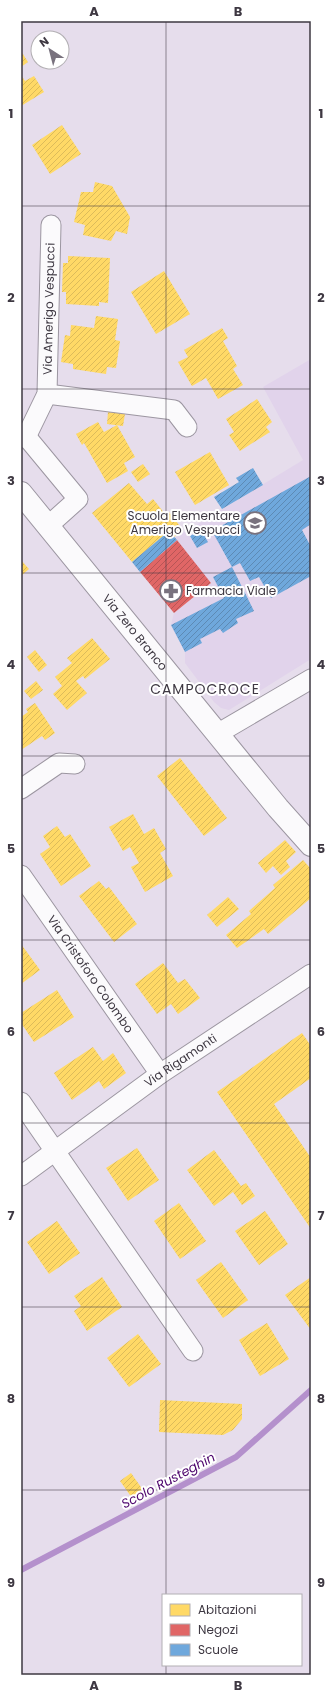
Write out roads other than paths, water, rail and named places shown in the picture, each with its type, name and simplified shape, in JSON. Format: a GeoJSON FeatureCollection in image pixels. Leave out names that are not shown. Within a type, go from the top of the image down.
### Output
{"type":"FeatureCollection","features":[{"type":"Feature","properties":{"kind":"street","name":"Via Amerigo Vespucci"},"geometry":{"type":"LineString","coordinates":[[23,436],[29,431],[47,394],[52,225]]}},
{"type":"Feature","properties":{"kind":"street"},"geometry":{"type":"LineString","coordinates":[[47,394],[174,410],[187,427]]}},
{"type":"Feature","properties":{"kind":"street"},"geometry":{"type":"LineString","coordinates":[[23,436],[78,499],[48,526]]}},
{"type":"Feature","properties":{"kind":"street","name":"Via Zero Branco"},"geometry":{"type":"LineString","coordinates":[[21,493],[217,734],[311,845]]}},
{"type":"Feature","properties":{"kind":"street"},"geometry":{"type":"LineString","coordinates":[[217,734],[311,679]]}},
{"type":"Feature","properties":{"kind":"street"},"geometry":{"type":"LineString","coordinates":[[21,789],[59,763],[75,764]]}},
{"type":"Feature","properties":{"kind":"street","name":"Via Cristoforo Colombo"},"geometry":{"type":"LineString","coordinates":[[21,875],[160,1074]]}},
{"type":"Feature","properties":{"kind":"street","name":"Via Rigamonti"},"geometry":{"type":"LineString","coordinates":[[21,1176],[160,1074],[311,974]]}},
{"type":"Feature","properties":{"kind":"street"},"geometry":{"type":"LineString","coordinates":[[21,1102],[193,1351]]}},
{"type":"Feature","properties":{"kind":"waterway","name":"Scolo Rusteghin"},"geometry":{"type":"LineString","coordinates":[[21,1570],[236,1457],[311,1390]]}},
{"type":"Feature","properties":{"kind":"place","name":"Scuola Elementare Amerigo Vespucci"},"geometry":{"type":"Point","coordinates":[255,523]}},
{"type":"Feature","properties":{"kind":"place","name":"Farmacia Viale"},"geometry":{"type":"Point","coordinates":[171,591]}},
{"type":"Feature","properties":{"kind":"district","name":"CAMPOCROCE"},"geometry":{"type":"Point","coordinates":[205,689]}}]}
